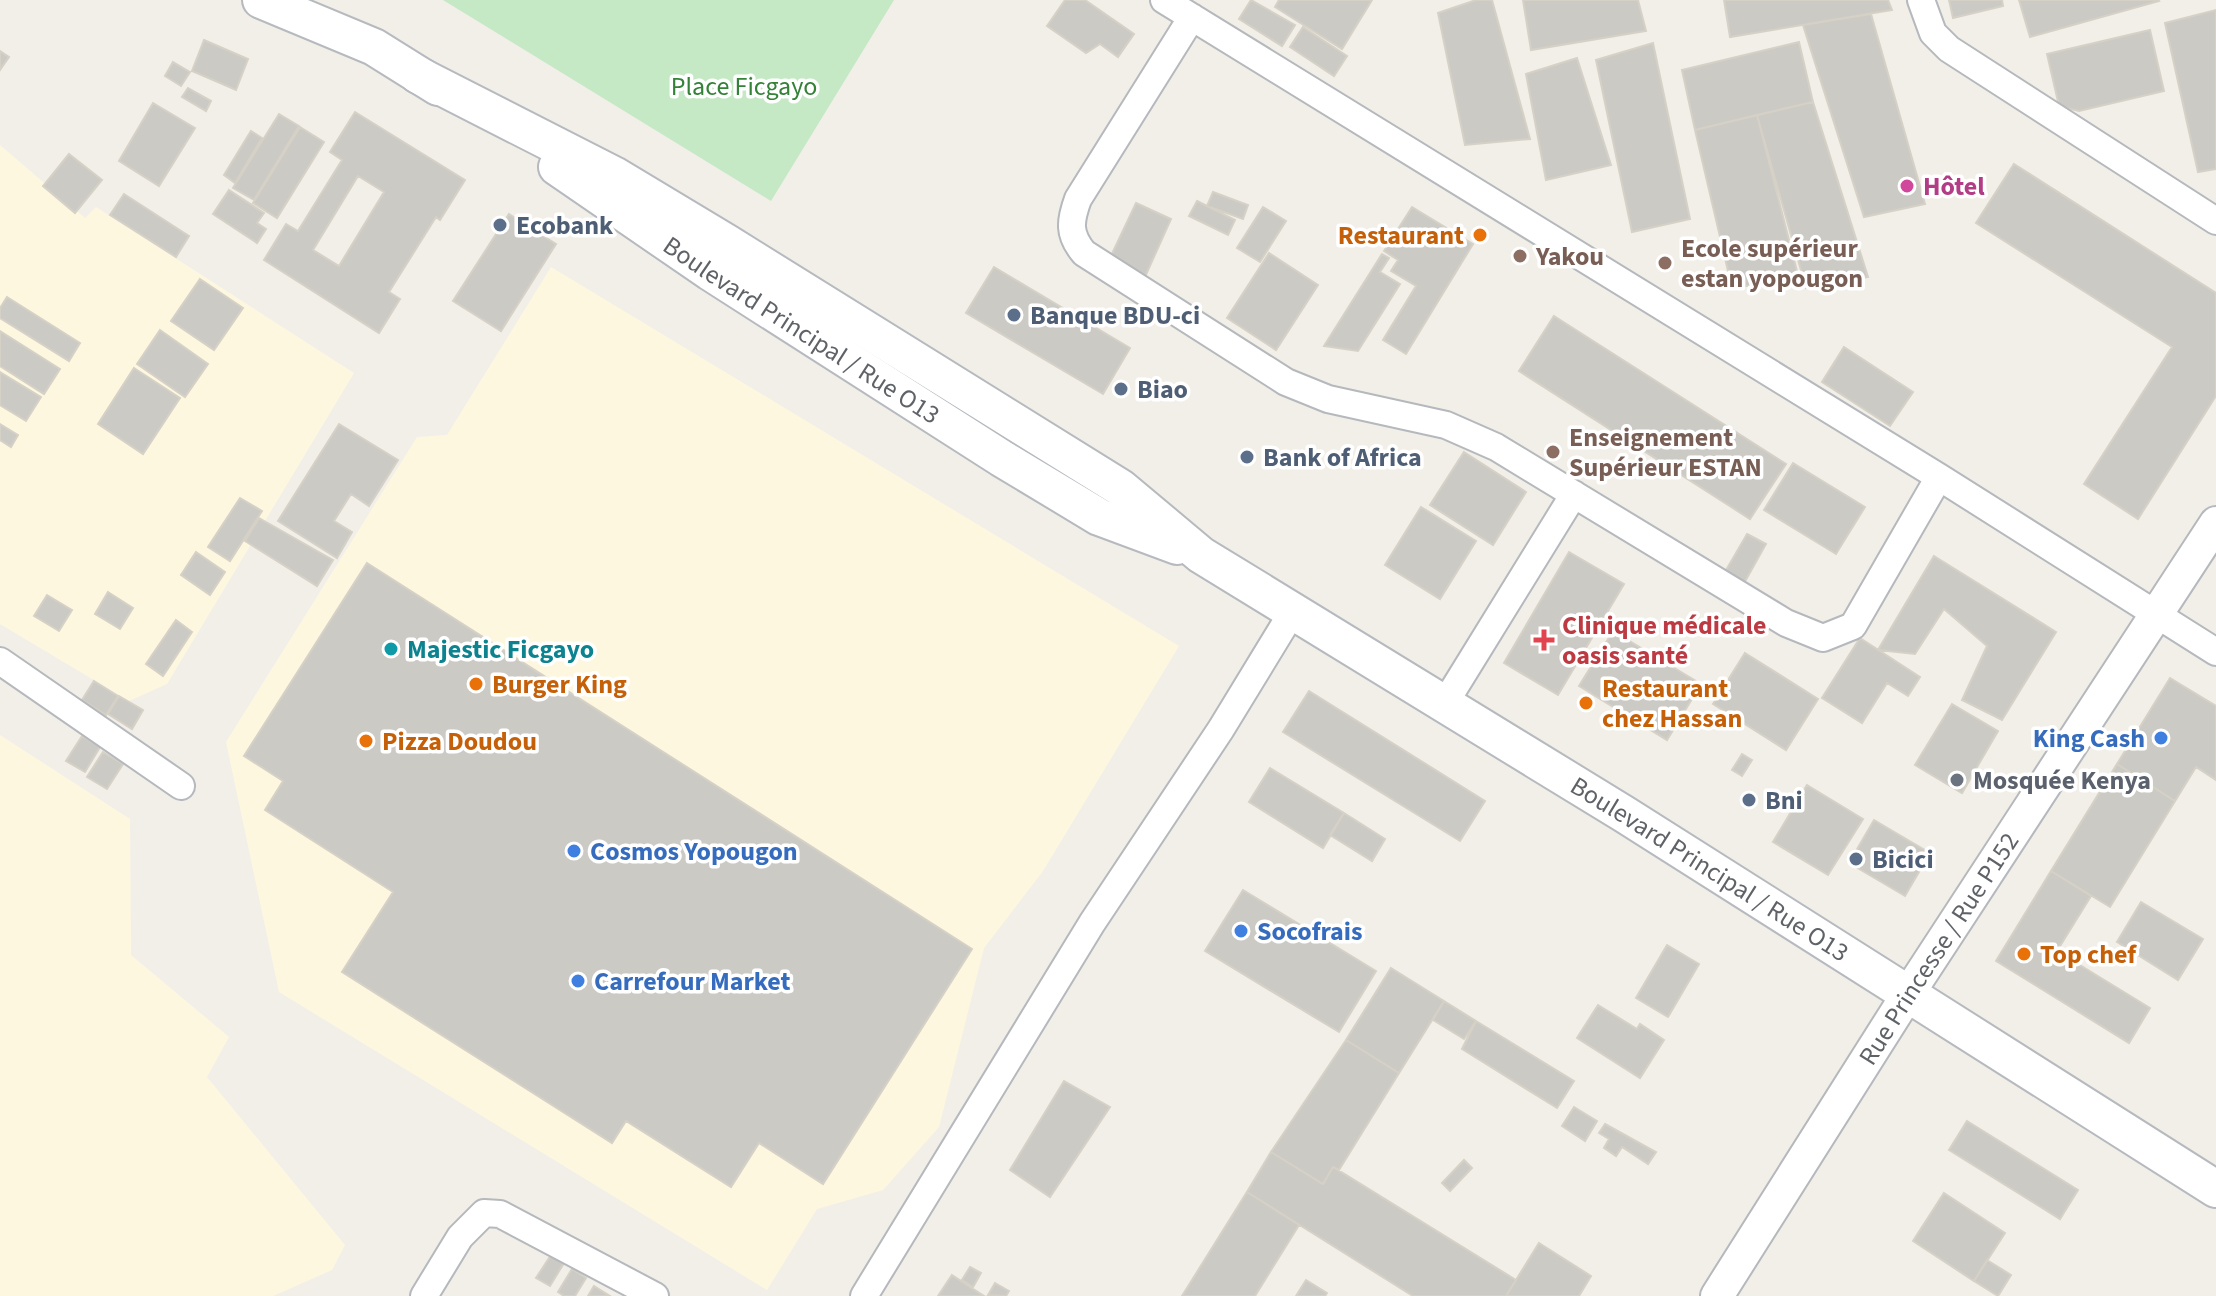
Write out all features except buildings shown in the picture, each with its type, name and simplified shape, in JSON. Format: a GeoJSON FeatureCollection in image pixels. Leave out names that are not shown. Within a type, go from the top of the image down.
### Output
{"type":"FeatureCollection","features":[{"type":"Feature","properties":{"kind":"main road","name":"Boulevard Principal / Rue O13"},"geometry":{"type":"LineString","coordinates":[[261,0],[374,47],[710,272],[1001,458],[1099,517],[1201,555],[1445,703],[2216,1189]]}},
{"type":"Feature","properties":{"kind":"street"},"geometry":{"type":"LineString","coordinates":[[1164,0],[1939,477],[2216,652]]}},
{"type":"Feature","properties":{"kind":"street"},"geometry":{"type":"LineString","coordinates":[[1921,0],[1933,33],[1949,49],[2216,221]]}},
{"type":"Feature","properties":{"kind":"street"},"geometry":{"type":"LineString","coordinates":[[1192,17],[1078,199],[1070,219],[1072,239],[1084,253],[1286,382],[1328,399],[1446,425],[1496,447],[1786,623],[1823,638],[1853,626],[1939,477]]}},
{"type":"Feature","properties":{"kind":"street"},"geometry":{"type":"LineString","coordinates":[[1445,703],[1574,494]]}},
{"type":"Feature","properties":{"kind":"street","name":"Rue Princesse / Rue P152"},"geometry":{"type":"LineString","coordinates":[[1717,1296],[1908,994],[2216,523]]}},
{"type":"Feature","properties":{"kind":"street"},"geometry":{"type":"LineString","coordinates":[[864,1296],[1092,923],[1221,729],[1293,611]]}},
{"type":"Feature","properties":{"kind":"street"},"geometry":{"type":"LineString","coordinates":[[0,661],[181,786]]}},
{"type":"Feature","properties":{"kind":"street"},"geometry":{"type":"LineString","coordinates":[[424,1296],[460,1237],[484,1213],[500,1214],[655,1296]]}},
{"type":"Feature","properties":{"kind":"shaded area"},"geometry":{"type":"Polygon","coordinates":[[[0,145],[85,218],[96,207],[354,373],[167,684],[129,701],[0,624],[0,145]]]}},
{"type":"Feature","properties":{"kind":"shaded area"},"geometry":{"type":"Polygon","coordinates":[[[551,267],[1179,646],[1043,871],[984,948],[939,1127],[883,1190],[817,1209],[767,1290],[279,992],[226,742],[417,437],[447,435],[551,267]]]}},
{"type":"Feature","properties":{"kind":"shaded area"},"geometry":{"type":"Polygon","coordinates":[[[0,735],[130,819],[131,955],[229,1037],[207,1077],[345,1245],[332,1270],[273,1296],[0,1296],[0,735]]]}},
{"type":"Feature","properties":{"kind":"green space","name":"Place Ficgayo"},"geometry":{"type":"Polygon","coordinates":[[[443,0],[894,0],[771,201],[443,0]]]}},
{"type":"Feature","properties":{"kind":"place","name":"Hôtel"},"geometry":{"type":"Point","coordinates":[1907,186]}},
{"type":"Feature","properties":{"kind":"place","name":"Ecobank"},"geometry":{"type":"Point","coordinates":[500,225]}},
{"type":"Feature","properties":{"kind":"place","name":"Restaurant"},"geometry":{"type":"Point","coordinates":[1480,235]}},
{"type":"Feature","properties":{"kind":"place","name":"Yakou"},"geometry":{"type":"Point","coordinates":[1520,256]}},
{"type":"Feature","properties":{"kind":"place","name":"Ecole supérieur estan yopougon"},"geometry":{"type":"Point","coordinates":[1665,263]}},
{"type":"Feature","properties":{"kind":"place","name":"Banque BDU-ci"},"geometry":{"type":"Point","coordinates":[1014,315]}},
{"type":"Feature","properties":{"kind":"place","name":"Biao"},"geometry":{"type":"Point","coordinates":[1121,389]}},
{"type":"Feature","properties":{"kind":"place","name":"Enseignement Supérieur ESTAN"},"geometry":{"type":"Point","coordinates":[1553,452]}},
{"type":"Feature","properties":{"kind":"place","name":"Bank of Africa"},"geometry":{"type":"Point","coordinates":[1247,457]}},
{"type":"Feature","properties":{"kind":"place","name":"Clinique médicale oasis santé"},"geometry":{"type":"Point","coordinates":[1544,640]}},
{"type":"Feature","properties":{"kind":"place","name":"Majestic Ficgayo"},"geometry":{"type":"Point","coordinates":[391,649]}},
{"type":"Feature","properties":{"kind":"place","name":"Burger King"},"geometry":{"type":"Point","coordinates":[476,684]}},
{"type":"Feature","properties":{"kind":"place","name":"Restaurant chez Hassan"},"geometry":{"type":"Point","coordinates":[1586,703]}},
{"type":"Feature","properties":{"kind":"place","name":"King Cash"},"geometry":{"type":"Point","coordinates":[2161,738]}},
{"type":"Feature","properties":{"kind":"place","name":"Pizza Doudou"},"geometry":{"type":"Point","coordinates":[366,741]}},
{"type":"Feature","properties":{"kind":"place","name":"Mosquée Kenya"},"geometry":{"type":"Point","coordinates":[1957,780]}},
{"type":"Feature","properties":{"kind":"place","name":"Bni"},"geometry":{"type":"Point","coordinates":[1749,800]}},
{"type":"Feature","properties":{"kind":"place","name":"Cosmos Yopougon"},"geometry":{"type":"Point","coordinates":[574,851]}},
{"type":"Feature","properties":{"kind":"place","name":"Bicici"},"geometry":{"type":"Point","coordinates":[1856,859]}},
{"type":"Feature","properties":{"kind":"place","name":"Socofrais"},"geometry":{"type":"Point","coordinates":[1241,931]}},
{"type":"Feature","properties":{"kind":"place","name":"Top chef"},"geometry":{"type":"Point","coordinates":[2024,954]}},
{"type":"Feature","properties":{"kind":"place","name":"Carrefour Market"},"geometry":{"type":"Point","coordinates":[578,981]}}]}
